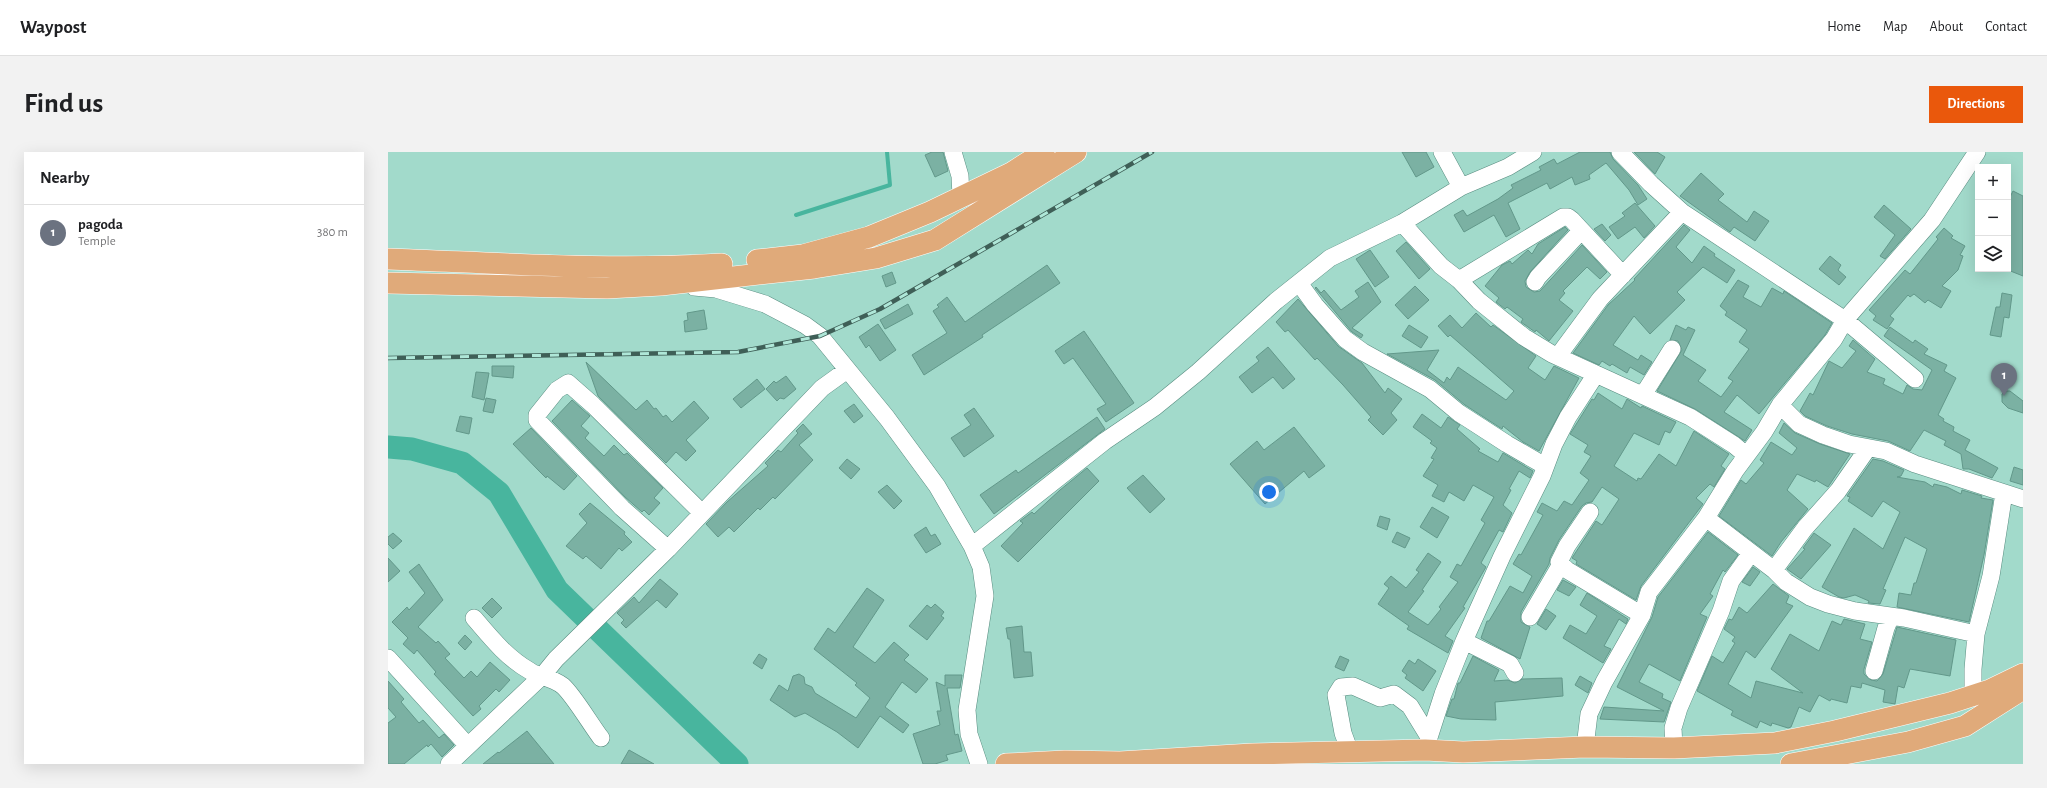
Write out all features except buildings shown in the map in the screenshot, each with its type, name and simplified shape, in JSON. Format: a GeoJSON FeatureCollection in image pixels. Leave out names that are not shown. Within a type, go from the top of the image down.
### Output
{"type":"FeatureCollection","features":[{"type":"Feature","properties":{"kind":"main road"},"geometry":{"type":"LineString","coordinates":[[388,259],[677,267],[803,255],[868,237],[930,212],[1012,173],[1044,152]]}},
{"type":"Feature","properties":{"kind":"main road"},"geometry":{"type":"LineString","coordinates":[[388,283],[608,288],[661,285],[814,268],[876,258],[935,240],[1076,152]]}},
{"type":"Feature","properties":{"kind":"main road"},"geometry":{"type":"LineString","coordinates":[[1006,764],[1065,761],[1120,762],[1252,754],[1350,752],[1427,743],[1463,752],[1585,747],[1674,748],[1775,743],[1835,731],[1950,703],[2023,674]]}},
{"type":"Feature","properties":{"kind":"main road"},"geometry":{"type":"LineString","coordinates":[[1791,764],[1908,742],[1965,726],[2023,689]]}},
{"type":"Feature","properties":{"kind":"street"},"geometry":{"type":"LineString","coordinates":[[953,152],[960,176],[961,196]]}},
{"type":"Feature","properties":{"kind":"street"},"geometry":{"type":"LineString","coordinates":[[1442,152],[1461,187]]}},
{"type":"Feature","properties":{"kind":"street"},"geometry":{"type":"LineString","coordinates":[[972,546],[1105,441],[1155,407],[1198,372],[1299,283],[1330,258],[1402,223],[1461,187],[1508,167],[1533,152]]}},
{"type":"Feature","properties":{"kind":"street"},"geometry":{"type":"LineString","coordinates":[[1620,152],[1651,184],[1682,212],[1845,320],[1915,379]]}},
{"type":"Feature","properties":{"kind":"street"},"geometry":{"type":"LineString","coordinates":[[1585,747],[1589,714],[1604,682],[1642,615],[1649,592],[1706,518],[1746,455],[1764,432],[1780,405],[1834,339],[1845,320],[1932,220],[1977,152]]}},
{"type":"Feature","properties":{"kind":"street"},"geometry":{"type":"LineString","coordinates":[[1558,356],[1600,299],[1682,212]]}},
{"type":"Feature","properties":{"kind":"street"},"geometry":{"type":"LineString","coordinates":[[1459,280],[1563,217],[1568,217],[1623,275]]}},
{"type":"Feature","properties":{"kind":"street"},"geometry":{"type":"LineString","coordinates":[[1402,223],[1441,266],[1459,280],[1479,301],[1524,337],[1558,356],[1690,417],[1734,445],[1746,455]]}},
{"type":"Feature","properties":{"kind":"street"},"geometry":{"type":"LineString","coordinates":[[1535,282],[1581,231]]}},
{"type":"Feature","properties":{"kind":"street"},"geometry":{"type":"LineString","coordinates":[[1299,283],[1319,311],[1345,339],[1363,352],[1430,389],[1459,413],[1506,444],[1545,466]]}},
{"type":"Feature","properties":{"kind":"street"},"geometry":{"type":"LineString","coordinates":[[661,285],[716,289],[765,304],[805,325],[820,336],[887,418],[937,486],[972,546],[981,567],[985,596],[967,710],[969,734],[979,764]]}},
{"type":"Feature","properties":{"kind":"street"},"geometry":{"type":"LineString","coordinates":[[1643,395],[1672,349]]}},
{"type":"Feature","properties":{"kind":"street"},"geometry":{"type":"LineString","coordinates":[[449,764],[543,675],[556,659],[668,548],[822,388],[847,370]]}},
{"type":"Feature","properties":{"kind":"street"},"geometry":{"type":"LineString","coordinates":[[1427,743],[1443,694],[1464,640],[1554,444],[1568,417],[1596,374]]}},
{"type":"Feature","properties":{"kind":"street"},"geometry":{"type":"LineString","coordinates":[[668,548],[622,508],[537,420],[536,415],[557,390],[568,383],[577,390],[702,513]]}},
{"type":"Feature","properties":{"kind":"street"},"geometry":{"type":"LineString","coordinates":[[1780,405],[1799,424],[1849,444],[1886,451],[1915,464],[2023,499]]}},
{"type":"Feature","properties":{"kind":"street"},"geometry":{"type":"LineString","coordinates":[[1774,570],[1805,528],[1838,492],[1868,448]]}},
{"type":"Feature","properties":{"kind":"street"},"geometry":{"type":"LineString","coordinates":[[1973,695],[1973,669],[1976,634],[1991,576],[2004,493]]}},
{"type":"Feature","properties":{"kind":"street"},"geometry":{"type":"LineString","coordinates":[[1590,512],[1559,562],[1567,570],[1642,615]]}},
{"type":"Feature","properties":{"kind":"street"},"geometry":{"type":"LineString","coordinates":[[1706,518],[1803,594],[1828,604],[1976,634]]}},
{"type":"Feature","properties":{"kind":"street"},"geometry":{"type":"LineString","coordinates":[[1674,748],[1673,728],[1679,708],[1718,617],[1731,581],[1751,553]]}},
{"type":"Feature","properties":{"kind":"street"},"geometry":{"type":"LineString","coordinates":[[1530,618],[1561,564]]}},
{"type":"Feature","properties":{"kind":"street"},"geometry":{"type":"LineString","coordinates":[[1874,671],[1886,628],[1891,616]]}},
{"type":"Feature","properties":{"kind":"street"},"geometry":{"type":"LineString","coordinates":[[474,618],[500,649],[531,672],[552,678],[564,687],[601,738]]}},
{"type":"Feature","properties":{"kind":"street"},"geometry":{"type":"LineString","coordinates":[[1464,640],[1510,664],[1515,673]]}},
{"type":"Feature","properties":{"kind":"street"},"geometry":{"type":"LineString","coordinates":[[388,658],[468,746]]}},
{"type":"Feature","properties":{"kind":"street"},"geometry":{"type":"LineString","coordinates":[[1350,752],[1343,733],[1336,695],[1341,687],[1352,686],[1380,698],[1394,694],[1410,706],[1427,743]]}},
{"type":"Feature","properties":{"kind":"waterway"},"geometry":{"type":"LineString","coordinates":[[796,215],[890,185],[887,152]]}},
{"type":"Feature","properties":{"kind":"waterway"},"geometry":{"type":"LineString","coordinates":[[388,447],[412,449],[462,463],[499,493],[557,590],[737,764]]}},
{"type":"Feature","properties":{"kind":"railway"},"geometry":{"type":"LineString","coordinates":[[388,358],[738,352],[820,336],[880,309],[1152,152]]}},
{"type":"Feature","properties":{"kind":"place","name":"pagoda"},"geometry":{"type":"Point","coordinates":[2004,396]}}]}
